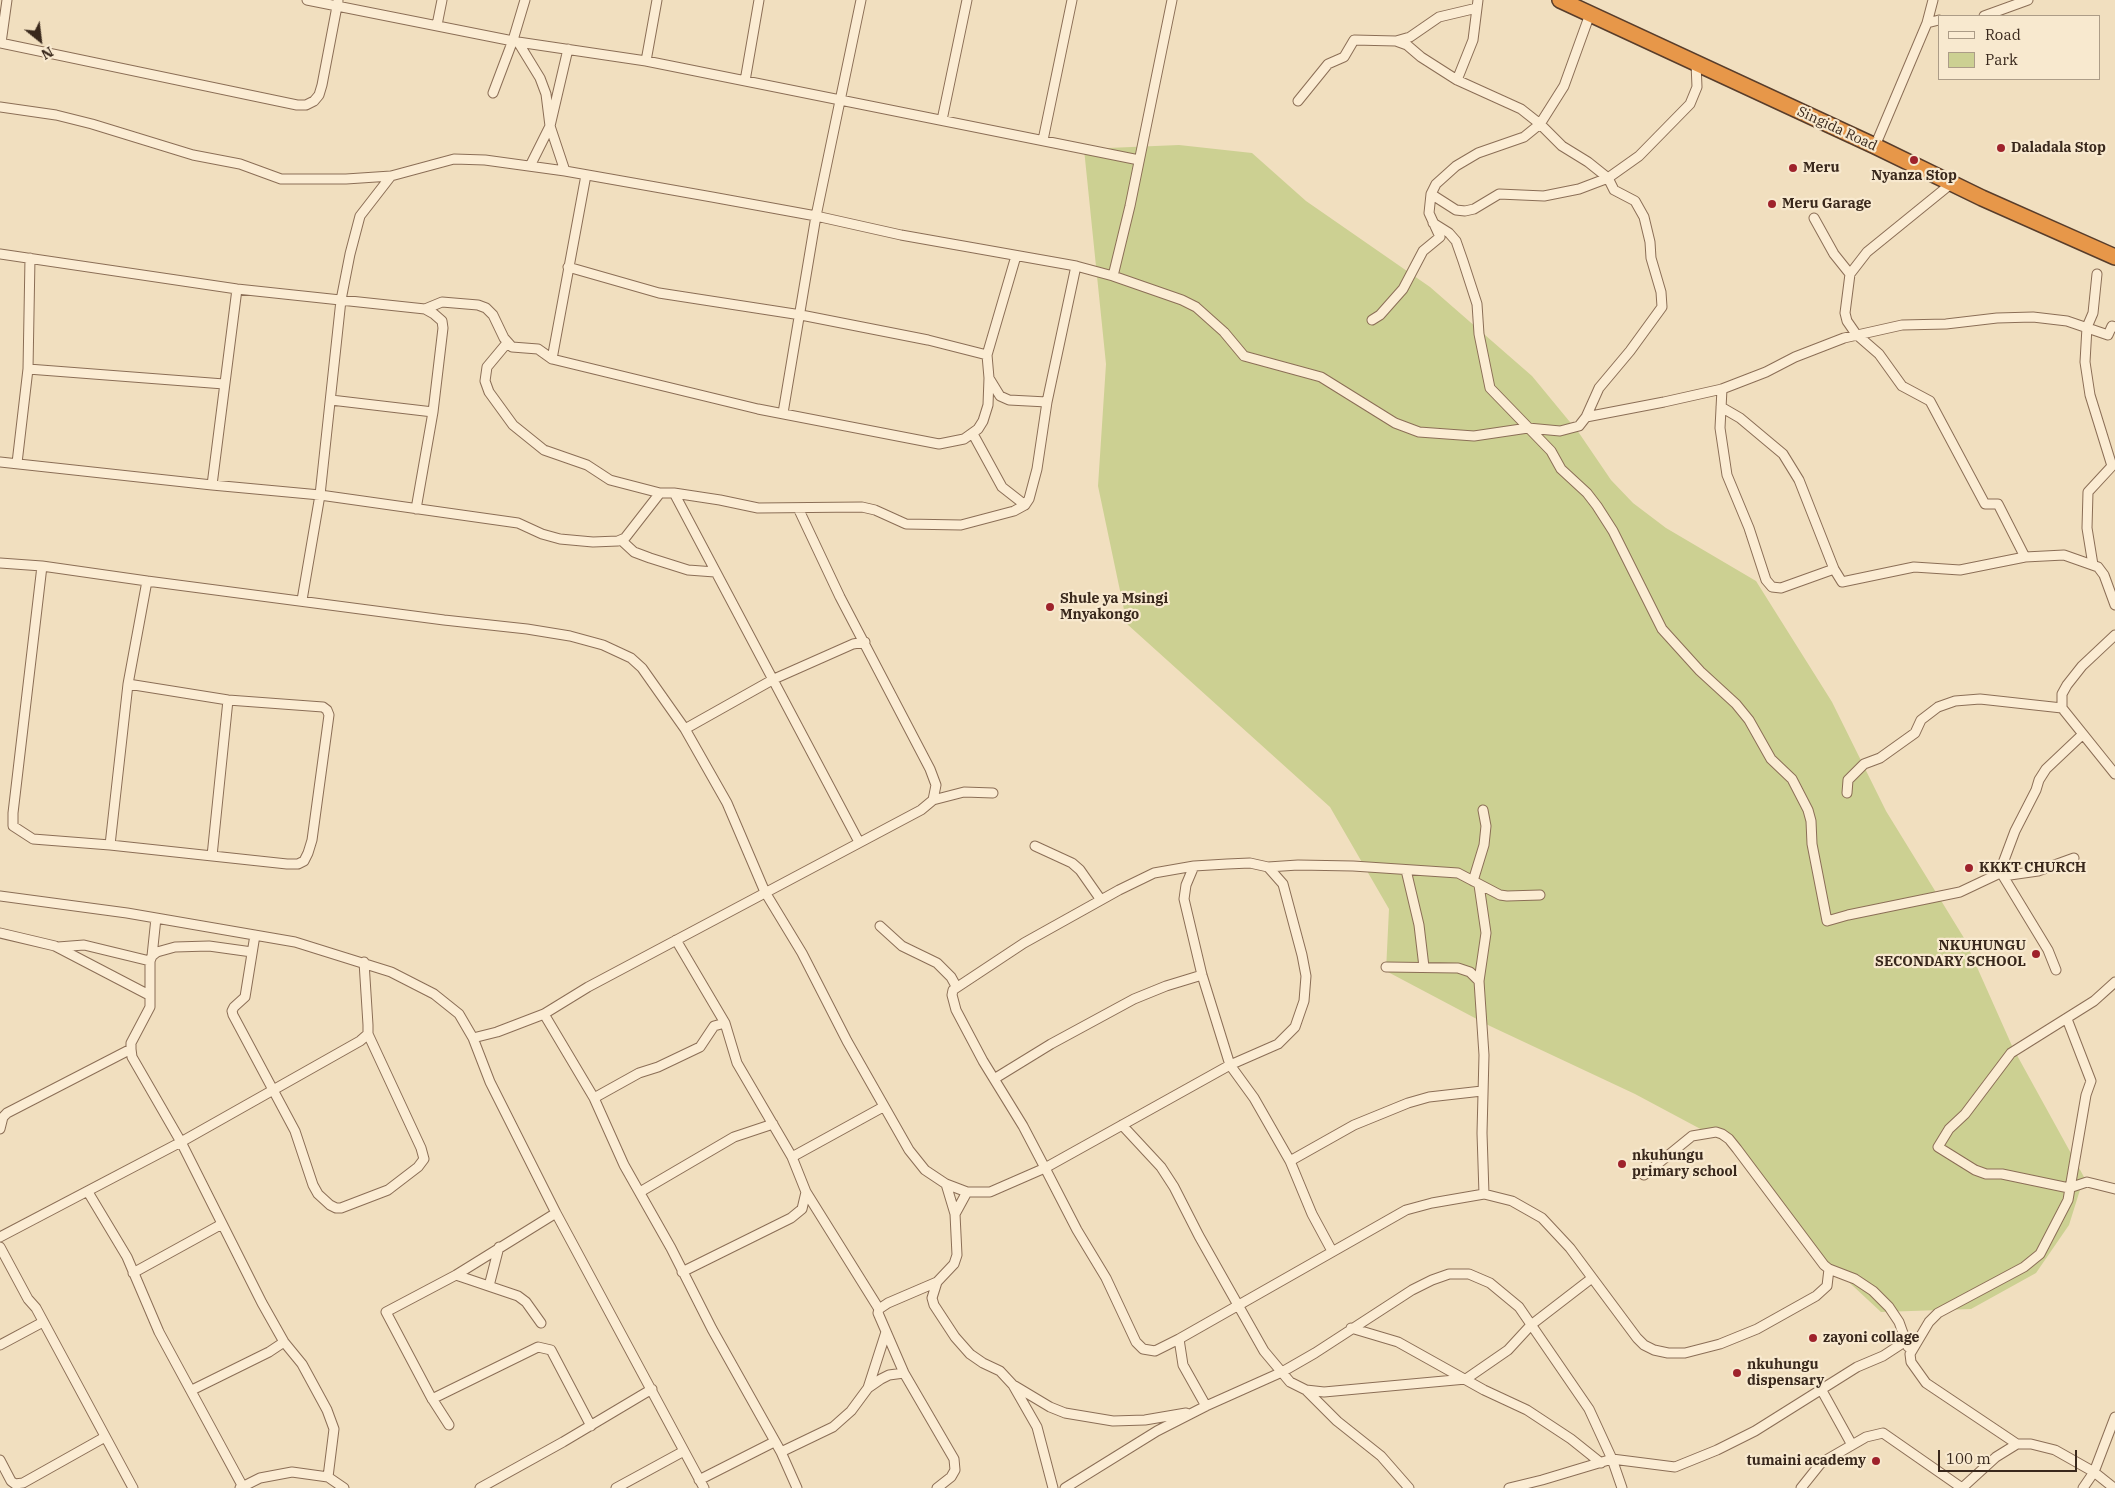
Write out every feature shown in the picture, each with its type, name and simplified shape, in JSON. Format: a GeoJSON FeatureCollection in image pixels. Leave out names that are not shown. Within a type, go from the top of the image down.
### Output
{"type":"FeatureCollection","features":[{"type":"Feature","properties":{"kind":"highway","name":"Singida Road"},"geometry":{"type":"LineString","coordinates":[[1560,0],[2115,257]]}},
{"type":"Feature","properties":{"kind":"street"},"geometry":{"type":"LineString","coordinates":[[7,0],[0,43],[288,103],[306,105],[314,101],[322,85],[338,3]]}},
{"type":"Feature","properties":{"kind":"street"},"geometry":{"type":"LineString","coordinates":[[307,0],[338,3],[516,41],[646,60],[1139,160]]}},
{"type":"Feature","properties":{"kind":"street"},"geometry":{"type":"LineString","coordinates":[[437,25],[442,0]]}},
{"type":"Feature","properties":{"kind":"street"},"geometry":{"type":"LineString","coordinates":[[494,93],[516,41],[525,0]]}},
{"type":"Feature","properties":{"kind":"street"},"geometry":{"type":"LineString","coordinates":[[646,60],[658,0]]}},
{"type":"Feature","properties":{"kind":"street"},"geometry":{"type":"LineString","coordinates":[[745,81],[759,0]]}},
{"type":"Feature","properties":{"kind":"street"},"geometry":{"type":"LineString","coordinates":[[783,413],[801,315],[816,216],[861,0]]}},
{"type":"Feature","properties":{"kind":"street"},"geometry":{"type":"LineString","coordinates":[[942,120],[967,0]]}},
{"type":"Feature","properties":{"kind":"street"},"geometry":{"type":"LineString","coordinates":[[1042,140],[1072,0]]}},
{"type":"Feature","properties":{"kind":"street"},"geometry":{"type":"LineString","coordinates":[[1113,276],[1172,0]]}},
{"type":"Feature","properties":{"kind":"street"},"geometry":{"type":"LineString","coordinates":[[1875,146],[1926,23],[1933,0]]}},
{"type":"Feature","properties":{"kind":"street"},"geometry":{"type":"LineString","coordinates":[[1987,15],[2028,0]]}},
{"type":"Feature","properties":{"kind":"street"},"geometry":{"type":"LineString","coordinates":[[1298,101],[1328,64],[1344,57],[1354,40],[1396,41],[1410,37],[1440,17],[1478,4],[1473,40],[1457,80]]}},
{"type":"Feature","properties":{"kind":"street"},"geometry":{"type":"LineString","coordinates":[[1372,320],[1380,315],[1403,289],[1423,251],[1440,237],[1429,213],[1431,194],[1436,184],[1456,166],[1478,153],[1524,137],[1540,124],[1564,86],[1590,14]]}},
{"type":"Feature","properties":{"kind":"street"},"geometry":{"type":"LineString","coordinates":[[1926,23],[1938,20]]}},
{"type":"Feature","properties":{"kind":"street"},"geometry":{"type":"LineString","coordinates":[[516,41],[540,78],[546,94],[550,126],[565,171]]}},
{"type":"Feature","properties":{"kind":"street"},"geometry":{"type":"LineString","coordinates":[[0,107],[56,115],[92,124],[193,155],[240,164],[281,179],[346,179],[391,176],[454,159],[485,160],[565,171],[816,216],[901,235],[1076,266],[1113,276],[1182,300],[1196,307],[1224,332],[1244,356],[1321,377],[1395,423],[1420,432],[1474,436],[1528,428],[1560,431],[1579,426],[1586,417],[1599,388],[1630,352],[1662,306],[1661,292],[1651,258],[1650,242],[1644,217],[1635,201],[1614,190],[1608,178],[1588,162],[1562,146],[1540,124],[1521,109],[1457,80],[1421,57],[1407,45],[1396,41]]}},
{"type":"Feature","properties":{"kind":"street"},"geometry":{"type":"LineString","coordinates":[[530,166],[550,126],[568,49]]}},
{"type":"Feature","properties":{"kind":"street"},"geometry":{"type":"LineString","coordinates":[[1431,194],[1456,210],[1465,211],[1474,209],[1499,194],[1544,196],[1579,189],[1608,178],[1639,156],[1690,104],[1697,87],[1696,63]]}},
{"type":"Feature","properties":{"kind":"street"},"geometry":{"type":"LineString","coordinates":[[302,600],[320,495],[341,300],[350,254],[360,216],[391,176]]}},
{"type":"Feature","properties":{"kind":"street"},"geometry":{"type":"LineString","coordinates":[[552,359],[586,176]]}},
{"type":"Feature","properties":{"kind":"street"},"geometry":{"type":"LineString","coordinates":[[1952,183],[1867,252],[1850,274],[1845,313],[1847,321],[1856,334],[1879,354],[1902,386],[1930,400],[1985,504],[1998,504],[2025,557]]}},
{"type":"Feature","properties":{"kind":"street"},"geometry":{"type":"LineString","coordinates":[[1814,218],[1834,254],[1850,274]]}},
{"type":"Feature","properties":{"kind":"street"},"geometry":{"type":"LineString","coordinates":[[1433,223],[1449,233],[1456,242],[1463,261],[1477,304],[1479,334],[1488,383],[1495,395],[1551,451],[1561,469],[1587,493],[1613,531],[1662,629],[1700,671],[1736,704],[1749,720],[1771,759],[1792,778],[1808,810],[1811,821],[1812,844],[1827,921],[1960,892],[2001,873],[2038,871],[2074,858]]}},
{"type":"Feature","properties":{"kind":"street"},"geometry":{"type":"LineString","coordinates":[[0,254],[237,289],[425,309],[438,316],[442,321],[443,328],[433,412],[416,509]]}},
{"type":"Feature","properties":{"kind":"street"},"geometry":{"type":"LineString","coordinates":[[425,309],[442,302],[478,304],[486,308],[493,315],[507,343],[512,347],[538,349],[552,359],[758,409],[939,444],[951,443],[973,434],[986,414],[989,398],[987,355],[1016,256]]}},
{"type":"Feature","properties":{"kind":"street"},"geometry":{"type":"LineString","coordinates":[[17,463],[28,369],[30,258]]}},
{"type":"Feature","properties":{"kind":"street"},"geometry":{"type":"LineString","coordinates":[[507,343],[487,367],[485,381],[489,392],[513,425],[544,450],[587,465],[610,480],[660,493],[674,493],[758,508],[792,506],[798,508],[862,507],[875,510],[906,524],[960,525],[1014,511],[1025,505],[1029,499],[1037,469],[1047,402],[1076,266]]}},
{"type":"Feature","properties":{"kind":"street"},"geometry":{"type":"LineString","coordinates":[[568,267],[659,293],[801,315],[928,340],[987,355]]}},
{"type":"Feature","properties":{"kind":"street"},"geometry":{"type":"LineString","coordinates":[[2093,565],[2087,528],[2088,492],[2112,466],[2090,395],[2085,362],[2087,327],[2093,313],[2097,274]]}},
{"type":"Feature","properties":{"kind":"street"},"geometry":{"type":"LineString","coordinates":[[212,485],[237,289]]}},
{"type":"Feature","properties":{"kind":"street"},"geometry":{"type":"LineString","coordinates":[[1586,417],[1655,404],[1722,388],[1766,372],[1795,357],[1856,334],[1902,325],[1946,324],[2033,316],[2067,320],[2108,335],[2112,326],[2115,327]]}},
{"type":"Feature","properties":{"kind":"street"},"geometry":{"type":"LineString","coordinates":[[28,369],[224,384]]}},
{"type":"Feature","properties":{"kind":"street"},"geometry":{"type":"LineString","coordinates":[[989,378],[1000,396],[1009,400],[1047,402]]}},
{"type":"Feature","properties":{"kind":"street"},"geometry":{"type":"LineString","coordinates":[[1722,388],[1721,447],[1727,475],[1749,528],[1766,580],[1772,587],[1781,588],[1834,569]]}},
{"type":"Feature","properties":{"kind":"street"},"geometry":{"type":"LineString","coordinates":[[330,400],[433,412]]}},
{"type":"Feature","properties":{"kind":"street"},"geometry":{"type":"LineString","coordinates":[[1721,407],[1740,418],[1782,454],[1799,480],[1834,569],[1842,582],[1914,567],[1960,570],[2025,557],[2064,555],[2098,567],[2104,576],[2115,605]]}},
{"type":"Feature","properties":{"kind":"street"},"geometry":{"type":"LineString","coordinates":[[973,434],[1002,488],[1025,505]]}},
{"type":"Feature","properties":{"kind":"street"},"geometry":{"type":"LineString","coordinates":[[0,462],[320,495],[518,523],[560,539],[593,542],[621,540],[660,493]]}},
{"type":"Feature","properties":{"kind":"street"},"geometry":{"type":"LineString","coordinates":[[674,493],[859,842]]}},
{"type":"Feature","properties":{"kind":"street"},"geometry":{"type":"LineString","coordinates":[[798,508],[840,597],[935,780],[936,790],[933,800]]}},
{"type":"Feature","properties":{"kind":"street"},"geometry":{"type":"LineString","coordinates":[[621,540],[634,552],[650,558],[688,570],[715,572]]}},
{"type":"Feature","properties":{"kind":"street"},"geometry":{"type":"LineString","coordinates":[[0,563],[42,566],[147,582],[527,629],[570,636],[603,645],[631,658],[642,668],[685,729],[727,803],[765,892],[802,953],[883,1107],[909,1150],[925,1170],[946,1184],[967,1192],[990,1192],[1045,1168],[1230,1065],[1278,1044],[1295,1027],[1304,1001],[1306,976],[1300,946],[1282,884],[1278,876],[1268,867]]}},
{"type":"Feature","properties":{"kind":"street"},"geometry":{"type":"LineString","coordinates":[[42,566],[13,826],[33,839],[110,845],[287,864],[298,864],[304,861],[312,840],[329,715],[327,710],[323,707],[228,700],[128,684]]}},
{"type":"Feature","properties":{"kind":"street"},"geometry":{"type":"LineString","coordinates":[[110,845],[128,684],[147,582]]}},
{"type":"Feature","properties":{"kind":"street"},"geometry":{"type":"LineString","coordinates":[[2115,635],[2082,666],[2062,694],[2062,708],[2115,774]]}},
{"type":"Feature","properties":{"kind":"street"},"geometry":{"type":"LineString","coordinates":[[685,729],[774,679],[853,644],[865,642]]}},
{"type":"Feature","properties":{"kind":"street"},"geometry":{"type":"LineString","coordinates":[[1847,793],[1848,780],[1864,764],[1880,758],[1916,733],[1921,720],[1938,707],[1955,701],[1980,699],[2062,708]]}},
{"type":"Feature","properties":{"kind":"street"},"geometry":{"type":"LineString","coordinates":[[212,856],[228,700]]}},
{"type":"Feature","properties":{"kind":"street"},"geometry":{"type":"LineString","coordinates":[[2056,970],[2048,950],[2001,873],[2014,831],[2036,790],[2039,780],[2046,769],[2083,734]]}},
{"type":"Feature","properties":{"kind":"street"},"geometry":{"type":"LineString","coordinates":[[473,1038],[506,1029],[544,1014],[588,987],[921,810],[933,800],[964,792],[993,793]]}},
{"type":"Feature","properties":{"kind":"street"},"geometry":{"type":"LineString","coordinates":[[1483,810],[1486,826],[1476,883],[1486,933],[1480,981],[1484,1055],[1482,1092],[1484,1194]]}},
{"type":"Feature","properties":{"kind":"street"},"geometry":{"type":"LineString","coordinates":[[1036,846],[1072,863],[1087,878],[1100,900]]}},
{"type":"Feature","properties":{"kind":"street"},"geometry":{"type":"LineString","coordinates":[[1540,895],[1507,896],[1458,874],[1307,865],[1268,867],[1250,863],[1194,866],[1154,873],[1100,900],[1024,943],[956,986],[952,995],[956,1010],[994,1079],[1023,1126],[1077,1230],[1106,1278],[1136,1342],[1143,1349],[1154,1351],[1179,1339],[1406,1210],[1432,1203],[1484,1194],[1512,1201],[1542,1218],[1570,1248],[1644,1345],[1654,1350],[1668,1353],[1685,1353],[1720,1344],[1738,1336],[1797,1308],[1816,1296],[1826,1286],[1829,1269]]}},
{"type":"Feature","properties":{"kind":"street"},"geometry":{"type":"LineString","coordinates":[[1194,866],[1186,885],[1184,899],[1202,975],[1230,1065],[1254,1098],[1290,1160],[1312,1214],[1332,1252]]}},
{"type":"Feature","properties":{"kind":"street"},"geometry":{"type":"LineString","coordinates":[[1406,870],[1419,925],[1424,968]]}},
{"type":"Feature","properties":{"kind":"street"},"geometry":{"type":"LineString","coordinates":[[0,896],[156,918],[295,942],[391,972],[434,994],[459,1014],[473,1038],[490,1082],[556,1212],[704,1488]]}},
{"type":"Feature","properties":{"kind":"street"},"geometry":{"type":"LineString","coordinates":[[156,918],[151,958],[150,1007],[132,1043],[132,1057],[181,1142],[262,1303],[284,1342],[302,1364],[332,1422],[334,1429],[328,1477]]}},
{"type":"Feature","properties":{"kind":"street"},"geometry":{"type":"LineString","coordinates":[[880,926],[902,946],[937,964],[951,977],[956,986]]}},
{"type":"Feature","properties":{"kind":"street"},"geometry":{"type":"LineString","coordinates":[[0,933],[57,947],[149,995]]}},
{"type":"Feature","properties":{"kind":"street"},"geometry":{"type":"LineString","coordinates":[[255,935],[245,997],[232,1010],[295,1131],[313,1185],[318,1194],[330,1205],[342,1208],[388,1190],[418,1167],[424,1160],[421,1148],[368,1034],[364,962]]}},
{"type":"Feature","properties":{"kind":"street"},"geometry":{"type":"LineString","coordinates":[[676,940],[725,1023],[737,1063],[792,1157],[806,1192],[879,1309],[879,1318],[904,1373],[954,1459],[955,1470],[937,1488]]}},
{"type":"Feature","properties":{"kind":"street"},"geometry":{"type":"LineString","coordinates":[[57,947],[84,945],[151,958]]}},
{"type":"Feature","properties":{"kind":"street"},"geometry":{"type":"LineString","coordinates":[[151,958],[157,952],[175,947],[209,946],[252,952]]}},
{"type":"Feature","properties":{"kind":"street"},"geometry":{"type":"LineString","coordinates":[[1386,968],[1458,968],[1470,972],[1480,981]]}},
{"type":"Feature","properties":{"kind":"street"},"geometry":{"type":"LineString","coordinates":[[994,1079],[1051,1044],[1134,999],[1166,986],[1202,975]]}},
{"type":"Feature","properties":{"kind":"street"},"geometry":{"type":"LineString","coordinates":[[2115,982],[2094,1001],[2011,1053],[1965,1114],[1949,1130],[1938,1147],[1975,1170],[1986,1174],[2002,1174],[2069,1188],[2087,1182],[2115,1189]]}},
{"type":"Feature","properties":{"kind":"street"},"geometry":{"type":"LineString","coordinates":[[544,1014],[594,1098],[624,1165],[781,1452],[797,1488]]}},
{"type":"Feature","properties":{"kind":"street"},"geometry":{"type":"LineString","coordinates":[[1910,1354],[1929,1322],[1938,1312],[2024,1267],[2040,1254],[2068,1200],[2086,1095],[2091,1081],[2067,1019]]}},
{"type":"Feature","properties":{"kind":"street"},"geometry":{"type":"LineString","coordinates":[[594,1098],[640,1073],[658,1067],[700,1047],[714,1026],[725,1023]]}},
{"type":"Feature","properties":{"kind":"street"},"geometry":{"type":"LineString","coordinates":[[0,1237],[181,1142],[336,1055],[368,1034]]}},
{"type":"Feature","properties":{"kind":"street"},"geometry":{"type":"LineString","coordinates":[[0,1129],[2,1117],[7,1113],[131,1049]]}},
{"type":"Feature","properties":{"kind":"street"},"geometry":{"type":"LineString","coordinates":[[1290,1160],[1354,1125],[1408,1103],[1430,1097],[1482,1092]]}},
{"type":"Feature","properties":{"kind":"street"},"geometry":{"type":"LineString","coordinates":[[792,1157],[883,1107]]}},
{"type":"Feature","properties":{"kind":"street"},"geometry":{"type":"LineString","coordinates":[[640,1192],[734,1137],[773,1124]]}},
{"type":"Feature","properties":{"kind":"street"},"geometry":{"type":"LineString","coordinates":[[1122,1125],[1170,1180],[1199,1236],[1264,1351],[1290,1382],[1306,1390],[1337,1421],[1381,1456],[1409,1488]]}},
{"type":"Feature","properties":{"kind":"street"},"geometry":{"type":"LineString","coordinates":[[1644,1175],[1692,1136],[1716,1132],[1722,1134],[1733,1144],[1829,1269],[1855,1279],[1873,1291],[1895,1315],[1906,1341],[1911,1362],[1926,1383],[2017,1444]]}},
{"type":"Feature","properties":{"kind":"street"},"geometry":{"type":"LineString","coordinates":[[879,1309],[937,1282],[954,1264],[957,1255],[955,1214],[946,1184]]}},
{"type":"Feature","properties":{"kind":"street"},"geometry":{"type":"LineString","coordinates":[[88,1192],[127,1257],[159,1332],[192,1390],[241,1487],[260,1478],[292,1472],[328,1477],[344,1488]]}},
{"type":"Feature","properties":{"kind":"street"},"geometry":{"type":"LineString","coordinates":[[682,1272],[791,1218],[802,1209],[806,1200],[806,1192]]}},
{"type":"Feature","properties":{"kind":"street"},"geometry":{"type":"LineString","coordinates":[[955,1214],[967,1192]]}},
{"type":"Feature","properties":{"kind":"street"},"geometry":{"type":"LineString","coordinates":[[449,1425],[432,1399],[386,1312],[456,1275],[556,1212]]}},
{"type":"Feature","properties":{"kind":"street"},"geometry":{"type":"LineString","coordinates":[[133,1272],[222,1224]]}},
{"type":"Feature","properties":{"kind":"street"},"geometry":{"type":"LineString","coordinates":[[0,1247],[28,1299],[36,1308],[133,1488]]}},
{"type":"Feature","properties":{"kind":"street"},"geometry":{"type":"LineString","coordinates":[[489,1286],[499,1247]]}},
{"type":"Feature","properties":{"kind":"street"},"geometry":{"type":"LineString","coordinates":[[1065,1488],[1157,1431],[1206,1406],[1282,1372],[1315,1353],[1412,1290],[1449,1274],[1469,1274],[1490,1283],[1519,1307],[1589,1409],[1612,1459],[1622,1488]]}},
{"type":"Feature","properties":{"kind":"street"},"geometry":{"type":"LineString","coordinates":[[456,1275],[518,1296],[526,1302],[541,1323]]}},
{"type":"Feature","properties":{"kind":"street"},"geometry":{"type":"LineString","coordinates":[[1306,1390],[1324,1392],[1466,1379],[1508,1350],[1531,1325],[1592,1278]]}},
{"type":"Feature","properties":{"kind":"street"},"geometry":{"type":"LineString","coordinates":[[937,1282],[932,1298],[934,1305],[955,1337],[970,1354],[984,1364],[1000,1371],[1013,1384],[1058,1410],[1113,1421],[1145,1420],[1196,1411]]}},
{"type":"Feature","properties":{"kind":"street"},"geometry":{"type":"LineString","coordinates":[[0,1345],[43,1322]]}},
{"type":"Feature","properties":{"kind":"street"},"geometry":{"type":"LineString","coordinates":[[1351,1328],[1398,1342],[1527,1410],[1571,1439],[1601,1463]]}},
{"type":"Feature","properties":{"kind":"street"},"geometry":{"type":"LineString","coordinates":[[781,1452],[833,1427],[851,1411],[868,1388],[886,1332]]}},
{"type":"Feature","properties":{"kind":"street"},"geometry":{"type":"LineString","coordinates":[[1179,1339],[1183,1365],[1206,1406]]}},
{"type":"Feature","properties":{"kind":"street"},"geometry":{"type":"LineString","coordinates":[[1509,1488],[1612,1459],[1674,1467],[1717,1450],[1755,1431],[1857,1367],[1883,1356],[1906,1341]]}},
{"type":"Feature","properties":{"kind":"street"},"geometry":{"type":"LineString","coordinates":[[192,1390],[284,1342]]}},
{"type":"Feature","properties":{"kind":"street"},"geometry":{"type":"LineString","coordinates":[[432,1399],[538,1347],[551,1350],[592,1426]]}},
{"type":"Feature","properties":{"kind":"street"},"geometry":{"type":"LineString","coordinates":[[868,1388],[889,1375],[904,1373]]}},
{"type":"Feature","properties":{"kind":"street"},"geometry":{"type":"LineString","coordinates":[[1013,1384],[1037,1426],[1053,1488]]}},
{"type":"Feature","properties":{"kind":"street"},"geometry":{"type":"LineString","coordinates":[[480,1488],[592,1426],[652,1389]]}},
{"type":"Feature","properties":{"kind":"street"},"geometry":{"type":"LineString","coordinates":[[1821,1389],[1852,1445]]}},
{"type":"Feature","properties":{"kind":"street"},"geometry":{"type":"LineString","coordinates":[[2083,1488],[2094,1472],[2115,1418]]}},
{"type":"Feature","properties":{"kind":"street"},"geometry":{"type":"LineString","coordinates":[[1801,1488],[1821,1463],[1866,1437],[1884,1433],[1962,1488],[1984,1466],[2017,1444],[2031,1444],[2055,1450],[2094,1472],[2114,1488]]}},
{"type":"Feature","properties":{"kind":"street"},"geometry":{"type":"LineString","coordinates":[[0,1460],[11,1481],[15,1484],[23,1483],[105,1437]]}},
{"type":"Feature","properties":{"kind":"street"},"geometry":{"type":"LineString","coordinates":[[699,1480],[774,1442]]}},
{"type":"Feature","properties":{"kind":"street"},"geometry":{"type":"LineString","coordinates":[[616,1488],[684,1451]]}},
{"type":"Feature","properties":{"kind":"green space"},"geometry":{"type":"Polygon","coordinates":[[[1179,145],[1252,153],[1306,201],[1430,287],[1532,376],[1579,433],[1611,480],[1633,503],[1666,528],[1756,581],[1832,702],[1886,811],[1964,938],[2013,1048],[2084,1177],[2069,1225],[2036,1273],[1971,1309],[1881,1312],[1797,1234],[1738,1149],[1635,1094],[1490,1026],[1386,971],[1389,909],[1330,807],[1127,624],[1098,486],[1106,364],[1084,149],[1179,145]]]}},
{"type":"Feature","properties":{"kind":"place","name":"Daladala Stop"},"geometry":{"type":"Point","coordinates":[2001,148]}},
{"type":"Feature","properties":{"kind":"place","name":"Nyanza Stop"},"geometry":{"type":"Point","coordinates":[1914,160]}},
{"type":"Feature","properties":{"kind":"place","name":"Meru"},"geometry":{"type":"Point","coordinates":[1793,168]}},
{"type":"Feature","properties":{"kind":"place","name":"Meru Garage"},"geometry":{"type":"Point","coordinates":[1772,204]}},
{"type":"Feature","properties":{"kind":"place","name":"Shule ya Msingi Mnyakongo"},"geometry":{"type":"Point","coordinates":[1050,607]}},
{"type":"Feature","properties":{"kind":"place","name":"KKKT CHURCH"},"geometry":{"type":"Point","coordinates":[1969,868]}},
{"type":"Feature","properties":{"kind":"place","name":"NKUHUNGU SECONDARY SCHOOL"},"geometry":{"type":"Point","coordinates":[2036,954]}},
{"type":"Feature","properties":{"kind":"place","name":"nkuhungu primary school"},"geometry":{"type":"Point","coordinates":[1622,1164]}},
{"type":"Feature","properties":{"kind":"place","name":"zayoni collage"},"geometry":{"type":"Point","coordinates":[1813,1338]}},
{"type":"Feature","properties":{"kind":"place","name":"nkuhungu dispensary"},"geometry":{"type":"Point","coordinates":[1737,1373]}},
{"type":"Feature","properties":{"kind":"place","name":"tumaini academy"},"geometry":{"type":"Point","coordinates":[1876,1461]}}]}
